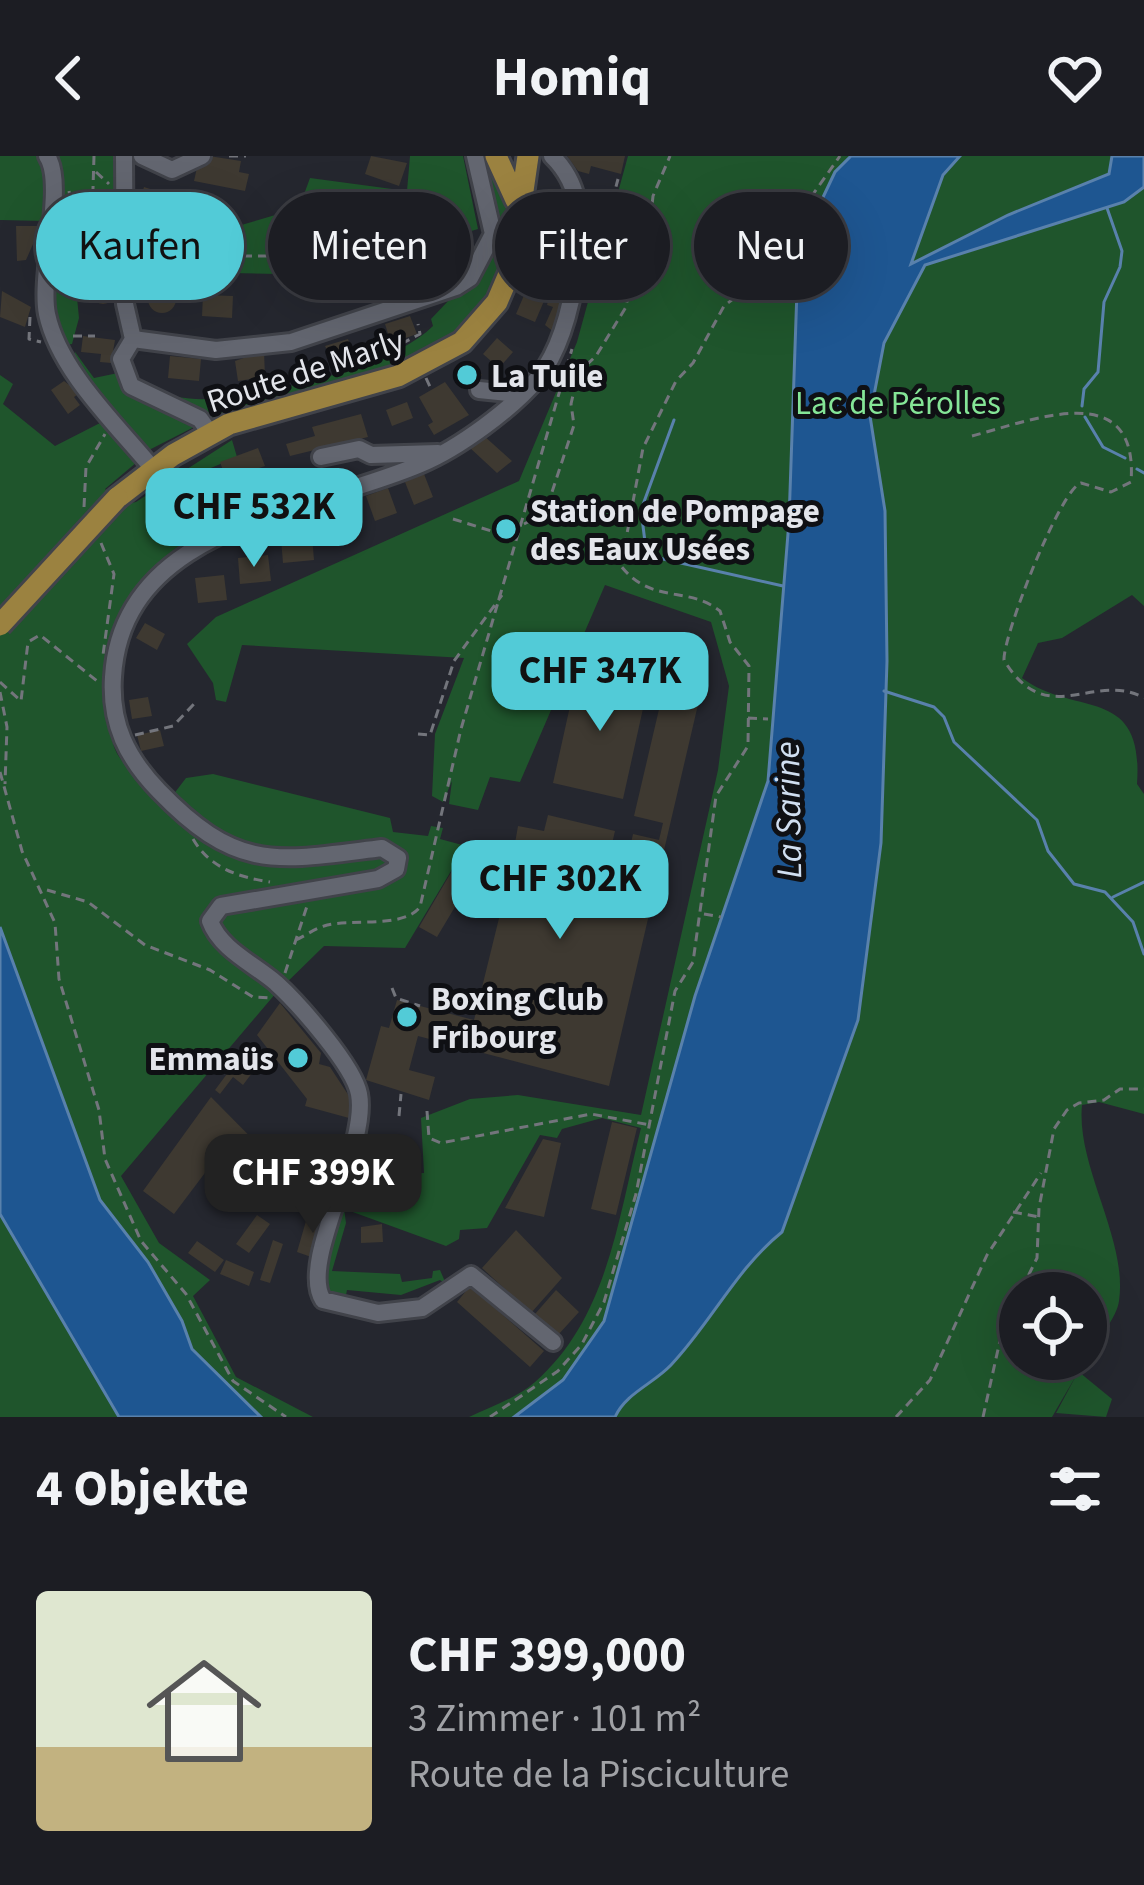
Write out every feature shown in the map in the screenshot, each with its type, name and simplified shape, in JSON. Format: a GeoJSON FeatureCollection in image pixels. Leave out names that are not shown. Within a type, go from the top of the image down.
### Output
{"type":"FeatureCollection","features":[{"type":"Feature","properties":{"kind":"main road","name":"Route de Marly"},"geometry":{"type":"LineString","coordinates":[[0,625],[117,498],[210,434],[278,407],[398,376],[447,354],[497,302],[516,255],[519,224],[513,161]]}},
{"type":"Feature","properties":{"kind":"street"},"geometry":{"type":"LineString","coordinates":[[47,156],[54,176],[44,277],[61,336],[114,431],[153,469]]}},
{"type":"Feature","properties":{"kind":"street"},"geometry":{"type":"LineString","coordinates":[[124,156],[124,192]]}},
{"type":"Feature","properties":{"kind":"street"},"geometry":{"type":"LineString","coordinates":[[142,156],[172,170],[202,156]]}},
{"type":"Feature","properties":{"kind":"street"},"geometry":{"type":"LineString","coordinates":[[133,339],[233,350],[291,342],[410,307],[456,287],[470,278],[493,234],[475,156]]}},
{"type":"Feature","properties":{"kind":"street"},"geometry":{"type":"LineString","coordinates":[[552,156],[575,190],[578,260],[555,348],[537,380],[440,453],[230,531],[182,555],[135,602],[115,659],[115,717],[132,762],[188,821],[241,852],[316,858],[382,848],[398,858],[390,874],[309,894],[221,906],[212,914],[215,935],[283,990],[359,1088],[357,1126],[316,1274],[323,1300],[378,1313],[422,1308],[471,1275],[554,1342]]}},
{"type":"Feature","properties":{"kind":"street"},"geometry":{"type":"LineString","coordinates":[[125,300],[133,339],[121,359],[131,386],[200,419],[210,434]]}},
{"type":"Feature","properties":{"kind":"street"},"geometry":{"type":"LineString","coordinates":[[479,389],[519,394]]}},
{"type":"Feature","properties":{"kind":"street"},"geometry":{"type":"LineString","coordinates":[[321,458],[359,448],[371,455],[440,453]]}},
{"type":"Feature","properties":{"kind":"path"},"geometry":{"type":"LineString","coordinates":[[94,156],[95,192]]}},
{"type":"Feature","properties":{"kind":"path"},"geometry":{"type":"LineString","coordinates":[[229,156],[247,156]]}},
{"type":"Feature","properties":{"kind":"path"},"geometry":{"type":"LineString","coordinates":[[523,524],[540,516],[553,492],[574,424],[571,404],[578,373],[596,356],[626,307],[635,256],[649,234],[653,196],[670,156]]}},
{"type":"Feature","properties":{"kind":"path"},"geometry":{"type":"LineString","coordinates":[[490,1417],[558,1372],[582,1343],[604,1302],[651,1126],[676,991],[693,962],[716,796],[748,746],[749,666],[730,642],[720,610],[649,591],[621,566],[619,554],[643,448],[676,381],[693,363],[724,306],[746,289],[840,156]]}},
{"type":"Feature","properties":{"kind":"path"},"geometry":{"type":"LineString","coordinates":[[96,172],[111,192]]}},
{"type":"Feature","properties":{"kind":"path"},"geometry":{"type":"LineString","coordinates":[[65,178],[68,192]]}},
{"type":"Feature","properties":{"kind":"path"},"geometry":{"type":"LineString","coordinates":[[616,192],[618,178]]}},
{"type":"Feature","properties":{"kind":"path"},"geometry":{"type":"LineString","coordinates":[[30,317],[29,339],[38,343],[61,336],[95,336]]}},
{"type":"Feature","properties":{"kind":"path"},"geometry":{"type":"LineString","coordinates":[[396,358],[380,355],[420,334],[418,324]]}},
{"type":"Feature","properties":{"kind":"path"},"geometry":{"type":"LineString","coordinates":[[296,940],[333,924],[362,926],[417,914],[575,336]]}},
{"type":"Feature","properties":{"kind":"path"},"geometry":{"type":"LineString","coordinates":[[425,376],[431,389]]}},
{"type":"Feature","properties":{"kind":"path"},"geometry":{"type":"LineString","coordinates":[[972,436],[1086,412],[1109,417],[1124,437],[1131,482],[1111,492],[1081,483],[1066,492],[1032,580],[1011,615],[1004,660],[1013,676],[1050,698],[1123,691],[1144,698]]}},
{"type":"Feature","properties":{"kind":"path"},"geometry":{"type":"LineString","coordinates":[[92,524],[84,506],[86,466],[97,440],[114,431]]}},
{"type":"Feature","properties":{"kind":"path"},"geometry":{"type":"LineString","coordinates":[[453,519],[518,540]]}},
{"type":"Feature","properties":{"kind":"path"},"geometry":{"type":"LineString","coordinates":[[100,542],[114,574],[103,638]]}},
{"type":"Feature","properties":{"kind":"path"},"geometry":{"type":"LineString","coordinates":[[418,734],[430,735],[454,661],[502,596]]}},
{"type":"Feature","properties":{"kind":"path"},"geometry":{"type":"LineString","coordinates":[[0,682],[22,700],[28,642],[40,635],[99,680]]}},
{"type":"Feature","properties":{"kind":"path"},"geometry":{"type":"LineString","coordinates":[[0,692],[8,727],[3,786]]}},
{"type":"Feature","properties":{"kind":"path"},"geometry":{"type":"LineString","coordinates":[[132,735],[179,723],[194,704]]}},
{"type":"Feature","properties":{"kind":"path"},"geometry":{"type":"LineString","coordinates":[[746,717],[768,719]]}},
{"type":"Feature","properties":{"kind":"path"},"geometry":{"type":"LineString","coordinates":[[737,767],[746,772]]}},
{"type":"Feature","properties":{"kind":"path"},"geometry":{"type":"LineString","coordinates":[[0,772],[22,850],[45,890],[55,923],[59,979],[99,1110],[104,1159],[141,1240],[186,1294],[233,1381],[286,1417]]}},
{"type":"Feature","properties":{"kind":"path"},"geometry":{"type":"LineString","coordinates":[[188,821],[207,859],[231,873],[277,883]]}},
{"type":"Feature","properties":{"kind":"path"},"geometry":{"type":"LineString","coordinates":[[45,890],[56,889],[88,902],[145,945],[210,970],[253,997],[283,990],[307,911]]}},
{"type":"Feature","properties":{"kind":"path"},"geometry":{"type":"LineString","coordinates":[[702,914],[721,917]]}},
{"type":"Feature","properties":{"kind":"path"},"geometry":{"type":"LineString","coordinates":[[392,988],[396,998],[420,1006]]}},
{"type":"Feature","properties":{"kind":"path"},"geometry":{"type":"LineString","coordinates":[[983,1417],[1003,1327],[1037,1258],[1054,1129],[1066,1110],[1120,1089],[1144,1089]]}},
{"type":"Feature","properties":{"kind":"path"},"geometry":{"type":"LineString","coordinates":[[399,1116],[401,1094]]}},
{"type":"Feature","properties":{"kind":"path"},"geometry":{"type":"LineString","coordinates":[[427,1111],[429,1138],[441,1143],[591,1114],[651,1126]]}},
{"type":"Feature","properties":{"kind":"path"},"geometry":{"type":"LineString","coordinates":[[896,1417],[929,1380],[1011,1212],[1045,1171]]}},
{"type":"Feature","properties":{"kind":"path"},"geometry":{"type":"LineString","coordinates":[[1011,1212],[1039,1217]]}},
{"type":"Feature","properties":{"kind":"green space"},"geometry":{"type":"Polygon","coordinates":[[[0,156],[44,156],[49,163],[47,192],[36,192],[36,221],[0,220],[0,156]]]}},
{"type":"Feature","properties":{"kind":"green space"},"geometry":{"type":"Polygon","coordinates":[[[53,156],[119,156],[118,192],[53,192],[53,156]]]}},
{"type":"Feature","properties":{"kind":"green space"},"geometry":{"type":"Polygon","coordinates":[[[410,156],[463,156],[470,192],[305,192],[310,178],[407,191],[410,156]]]}},
{"type":"Feature","properties":{"kind":"green space"},"geometry":{"type":"Polygon","coordinates":[[[479,156],[489,156],[504,192],[495,192],[495,277],[483,302],[456,331],[384,369],[222,417],[208,417],[152,395],[207,399],[262,392],[359,367],[413,341],[433,326],[431,319],[449,300],[471,300],[471,277],[488,259],[479,156]]]}},
{"type":"Feature","properties":{"kind":"green space","name":"Lac de Pérolles"},"geometry":{"type":"Polygon","coordinates":[[[628,156],[1144,156],[1144,606],[1132,595],[1062,638],[1038,643],[1022,678],[1118,717],[1130,731],[1137,784],[1144,794],[1144,1114],[1099,1102],[1082,1105],[1087,1153],[1116,1253],[1117,1308],[1107,1327],[1107,1272],[999,1272],[999,1380],[1074,1380],[1052,1417],[469,1417],[535,1382],[579,1328],[607,1265],[641,1128],[602,1118],[562,1129],[557,1138],[540,1135],[487,1228],[460,1230],[459,1239],[446,1246],[350,1211],[349,1179],[368,1124],[364,1175],[424,1173],[421,1118],[470,1099],[518,1095],[641,1115],[718,770],[729,686],[711,622],[605,585],[520,782],[490,777],[478,810],[449,804],[452,781],[443,802],[432,796],[435,734],[464,658],[242,645],[226,702],[216,700],[213,683],[187,644],[216,617],[519,481],[577,342],[589,300],[670,300],[670,192],[618,192],[628,156]]]}},
{"type":"Feature","properties":{"kind":"green space"},"geometry":{"type":"Polygon","coordinates":[[[471,195],[478,229],[471,231],[471,195]]]}},
{"type":"Feature","properties":{"kind":"green space"},"geometry":{"type":"Polygon","coordinates":[[[268,217],[268,274],[244,273],[244,224],[268,217]]]}},
{"type":"Feature","properties":{"kind":"green space"},"geometry":{"type":"Polygon","coordinates":[[[51,300],[77,300],[79,318],[72,344],[65,345],[51,316],[51,300]]]}},
{"type":"Feature","properties":{"kind":"green space"},"geometry":{"type":"Polygon","coordinates":[[[75,352],[94,378],[118,373],[200,424],[149,450],[73,359],[75,352]]]}},
{"type":"Feature","properties":{"kind":"green space"},"geometry":{"type":"Polygon","coordinates":[[[0,375],[13,384],[3,404],[55,446],[100,423],[111,428],[137,462],[105,489],[122,505],[136,502],[232,440],[237,457],[199,473],[218,529],[150,575],[125,613],[117,636],[110,727],[113,744],[125,763],[173,795],[186,778],[213,774],[390,818],[393,832],[428,836],[431,826],[443,828],[440,839],[466,846],[405,948],[324,946],[276,993],[121,1176],[159,1243],[210,1280],[193,1296],[236,1377],[313,1417],[0,1417],[0,375]]]}},
{"type":"Feature","properties":{"kind":"green space"},"geometry":{"type":"Polygon","coordinates":[[[343,1201],[346,1223],[332,1271],[400,1274],[402,1282],[432,1278],[433,1271],[440,1270],[446,1284],[440,1280],[401,1295],[347,1290],[345,1300],[326,1290],[323,1277],[343,1201]]]}},
{"type":"Feature","properties":{"kind":"green space","name":"Lac de Pérolles"},"geometry":{"type":"Polygon","coordinates":[[[1074,1380],[1089,1380],[1112,1399],[1106,1417],[1056,1413],[1074,1380]]]}},
{"type":"Feature","properties":{"kind":"water","name":"Lac de Pérolles"},"geometry":{"type":"Polygon","coordinates":[[[851,156],[960,156],[943,175],[911,264],[1008,215],[1109,174],[1112,156],[1144,156],[1144,187],[1124,202],[925,265],[884,343],[870,416],[885,511],[887,661],[881,843],[858,1020],[782,1232],[751,1262],[685,1349],[626,1401],[615,1417],[514,1417],[563,1380],[604,1321],[695,996],[768,781],[789,521],[797,300],[848,300],[848,192],[825,192],[835,172],[851,156]]]}},
{"type":"Feature","properties":{"kind":"water"},"geometry":{"type":"Polygon","coordinates":[[[0,927],[100,1200],[148,1262],[182,1321],[192,1349],[261,1417],[119,1417],[0,1214],[0,927]]]}},
{"type":"Feature","properties":{"kind":"building"},"geometry":{"type":"Polygon","coordinates":[[[209,156],[241,161],[239,172],[249,174],[245,191],[194,181],[198,163],[207,165],[209,156]]]}},
{"type":"Feature","properties":{"kind":"building"},"geometry":{"type":"Polygon","coordinates":[[[371,156],[407,163],[399,186],[365,174],[371,156]]]}},
{"type":"Feature","properties":{"kind":"building"},"geometry":{"type":"Polygon","coordinates":[[[567,156],[625,156],[621,174],[591,166],[589,174],[578,171],[567,156]]]}},
{"type":"Feature","properties":{"kind":"building"},"geometry":{"type":"Polygon","coordinates":[[[16,226],[36,226],[26,260],[17,261],[16,226]]]}},
{"type":"Feature","properties":{"kind":"building"},"geometry":{"type":"Polygon","coordinates":[[[2,291],[31,307],[25,327],[0,317],[2,291]]]}},
{"type":"Feature","properties":{"kind":"building"},"geometry":{"type":"Polygon","coordinates":[[[148,300],[176,300],[172,309],[162,313],[148,300]]]}},
{"type":"Feature","properties":{"kind":"building"},"geometry":{"type":"Polygon","coordinates":[[[203,300],[233,300],[232,318],[202,316],[203,300]]]}},
{"type":"Feature","properties":{"kind":"building"},"geometry":{"type":"Polygon","coordinates":[[[522,300],[544,301],[535,322],[516,314],[522,300]]]}},
{"type":"Feature","properties":{"kind":"building"},"geometry":{"type":"Polygon","coordinates":[[[548,300],[564,300],[555,333],[545,325],[553,307],[547,305],[548,300]]]}},
{"type":"Feature","properties":{"kind":"building"},"geometry":{"type":"Polygon","coordinates":[[[410,316],[417,334],[391,343],[385,324],[410,316]]]}},
{"type":"Feature","properties":{"kind":"building"},"geometry":{"type":"Polygon","coordinates":[[[83,336],[115,340],[111,363],[100,362],[101,354],[81,352],[83,336]]]}},
{"type":"Feature","properties":{"kind":"building"},"geometry":{"type":"Polygon","coordinates":[[[497,338],[513,352],[499,368],[483,354],[497,338]]]}},
{"type":"Feature","properties":{"kind":"building"},"geometry":{"type":"Polygon","coordinates":[[[348,339],[353,354],[332,360],[325,346],[348,339]]]}},
{"type":"Feature","properties":{"kind":"building"},"geometry":{"type":"Polygon","coordinates":[[[264,351],[265,377],[238,381],[235,361],[264,351]]]}},
{"type":"Feature","properties":{"kind":"building"},"geometry":{"type":"Polygon","coordinates":[[[170,356],[201,359],[199,381],[168,378],[170,356]]]}},
{"type":"Feature","properties":{"kind":"building","name":"La Tuile"},"geometry":{"type":"Polygon","coordinates":[[[471,361],[482,375],[463,389],[453,376],[471,361]]]}},
{"type":"Feature","properties":{"kind":"building"},"geometry":{"type":"Polygon","coordinates":[[[64,381],[80,393],[74,397],[80,405],[68,414],[51,390],[64,381]]]}},
{"type":"Feature","properties":{"kind":"building"},"geometry":{"type":"Polygon","coordinates":[[[445,382],[469,415],[434,435],[428,425],[433,422],[419,397],[445,382]]]}},
{"type":"Feature","properties":{"kind":"building"},"geometry":{"type":"Polygon","coordinates":[[[407,402],[413,418],[392,426],[386,410],[407,402]]]}},
{"type":"Feature","properties":{"kind":"building"},"geometry":{"type":"Polygon","coordinates":[[[361,414],[368,437],[290,456],[286,444],[315,436],[312,427],[361,414]]]}},
{"type":"Feature","properties":{"kind":"building"},"geometry":{"type":"Polygon","coordinates":[[[483,435],[512,461],[497,473],[469,447],[483,435]]]}},
{"type":"Feature","properties":{"kind":"building"},"geometry":{"type":"Polygon","coordinates":[[[258,448],[265,466],[226,479],[220,462],[258,448]]]}},
{"type":"Feature","properties":{"kind":"building"},"geometry":{"type":"Polygon","coordinates":[[[424,474],[433,497],[414,505],[405,482],[424,474]]]}},
{"type":"Feature","properties":{"kind":"building"},"geometry":{"type":"Polygon","coordinates":[[[388,488],[397,513],[375,521],[366,496],[388,488]]]}},
{"type":"Feature","properties":{"kind":"building"},"geometry":{"type":"Polygon","coordinates":[[[275,491],[279,501],[241,514],[237,504],[275,491]]]}},
{"type":"Feature","properties":{"kind":"building"},"geometry":{"type":"Polygon","coordinates":[[[346,503],[355,525],[337,531],[329,509],[346,503]]]}},
{"type":"Feature","properties":{"kind":"building"},"geometry":{"type":"Polygon","coordinates":[[[312,536],[314,560],[283,563],[281,539],[312,536]]]}},
{"type":"Feature","properties":{"kind":"building"},"geometry":{"type":"Polygon","coordinates":[[[268,555],[271,581],[240,584],[238,558],[268,555]]]}},
{"type":"Feature","properties":{"kind":"building"},"geometry":{"type":"Polygon","coordinates":[[[224,575],[227,600],[198,603],[195,578],[224,575]]]}},
{"type":"Feature","properties":{"kind":"building"},"geometry":{"type":"Polygon","coordinates":[[[145,623],[165,634],[157,650],[136,638],[145,623]]]}},
{"type":"Feature","properties":{"kind":"building"},"geometry":{"type":"Polygon","coordinates":[[[578,670],[648,686],[623,799],[553,783],[578,670]]]}},
{"type":"Feature","properties":{"kind":"building"},"geometry":{"type":"Polygon","coordinates":[[[664,688],[700,696],[609,1086],[418,1036],[409,1070],[435,1077],[429,1100],[366,1080],[381,1026],[389,1028],[397,1000],[474,1020],[502,906],[527,912],[532,891],[526,890],[538,854],[514,849],[518,826],[544,831],[548,815],[615,831],[601,891],[619,895],[633,834],[659,840],[663,823],[634,816],[664,688]]]}},
{"type":"Feature","properties":{"kind":"building"},"geometry":{"type":"Polygon","coordinates":[[[148,697],[152,716],[132,719],[129,700],[148,697]]]}},
{"type":"Feature","properties":{"kind":"building"},"geometry":{"type":"Polygon","coordinates":[[[160,730],[164,746],[141,751],[137,735],[160,730]]]}},
{"type":"Feature","properties":{"kind":"building"},"geometry":{"type":"Polygon","coordinates":[[[456,864],[474,875],[437,937],[419,927],[456,864]]]}},
{"type":"Feature","properties":{"kind":"building","name":"Emmaüs"},"geometry":{"type":"Polygon","coordinates":[[[280,1003],[321,1053],[319,1064],[330,1067],[349,1096],[349,1118],[305,1106],[307,1099],[257,1035],[280,1003]]]}},
{"type":"Feature","properties":{"kind":"building"},"geometry":{"type":"Polygon","coordinates":[[[244,1051],[261,1061],[243,1085],[233,1077],[220,1094],[215,1090],[244,1051]]]}},
{"type":"Feature","properties":{"kind":"building"},"geometry":{"type":"Polygon","coordinates":[[[211,1097],[288,1175],[306,1181],[299,1205],[282,1200],[226,1145],[174,1214],[143,1191],[211,1097]]]}},
{"type":"Feature","properties":{"kind":"building"},"geometry":{"type":"Polygon","coordinates":[[[612,1122],[637,1128],[616,1215],[591,1209],[612,1122]]]}},
{"type":"Feature","properties":{"kind":"building"},"geometry":{"type":"Polygon","coordinates":[[[543,1139],[561,1143],[544,1217],[505,1208],[543,1139]]]}},
{"type":"Feature","properties":{"kind":"building"},"geometry":{"type":"Polygon","coordinates":[[[308,1214],[328,1220],[317,1259],[297,1252],[308,1214]]]}},
{"type":"Feature","properties":{"kind":"building"},"geometry":{"type":"Polygon","coordinates":[[[257,1215],[270,1224],[249,1253],[236,1244],[257,1215]]]}},
{"type":"Feature","properties":{"kind":"building"},"geometry":{"type":"Polygon","coordinates":[[[382,1224],[383,1242],[361,1243],[361,1227],[382,1224]]]}},
{"type":"Feature","properties":{"kind":"building"},"geometry":{"type":"Polygon","coordinates":[[[516,1230],[562,1278],[531,1313],[482,1268],[516,1230]]]}},
{"type":"Feature","properties":{"kind":"building"},"geometry":{"type":"Polygon","coordinates":[[[273,1240],[283,1244],[270,1283],[260,1280],[273,1240]]]}},
{"type":"Feature","properties":{"kind":"building"},"geometry":{"type":"Polygon","coordinates":[[[197,1241],[224,1260],[215,1272],[188,1253],[197,1241]]]}},
{"type":"Feature","properties":{"kind":"building"},"geometry":{"type":"Polygon","coordinates":[[[226,1260],[254,1272],[249,1286],[220,1274],[226,1260]]]}},
{"type":"Feature","properties":{"kind":"building"},"geometry":{"type":"Polygon","coordinates":[[[470,1286],[544,1351],[530,1367],[457,1302],[470,1286]]]}},
{"type":"Feature","properties":{"kind":"building"},"geometry":{"type":"Polygon","coordinates":[[[556,1290],[579,1312],[558,1335],[535,1314],[556,1290]]]}},
{"type":"Feature","properties":{"kind":"waterway"},"geometry":{"type":"LineString","coordinates":[[1082,406],[1084,389],[1098,372],[1104,302],[1120,267],[1122,251],[1107,208]]}},
{"type":"Feature","properties":{"kind":"waterway"},"geometry":{"type":"LineString","coordinates":[[1085,417],[1103,447],[1125,458]]}},
{"type":"Feature","properties":{"kind":"waterway"},"geometry":{"type":"LineString","coordinates":[[674,420],[641,510],[646,550],[663,559],[783,586]]}},
{"type":"Feature","properties":{"kind":"waterway"},"geometry":{"type":"LineString","coordinates":[[1137,469],[1144,473]]}},
{"type":"Feature","properties":{"kind":"waterway"},"geometry":{"type":"LineString","coordinates":[[884,691],[934,707],[944,717],[954,742],[1037,820],[1048,851],[1074,884],[1105,892],[1133,922],[1144,954]]}},
{"type":"Feature","properties":{"kind":"waterway"},"geometry":{"type":"LineString","coordinates":[[1113,897],[1144,882]]}},
{"type":"Feature","properties":{"kind":"place","name":"La Tuile"},"geometry":{"type":"Point","coordinates":[467,375]}},
{"type":"Feature","properties":{"kind":"place","name":"Station de Pompage des Eaux Usées"},"geometry":{"type":"Point","coordinates":[506,529]}},
{"type":"Feature","properties":{"kind":"place","name":"Boxing Club Fribourg"},"geometry":{"type":"Point","coordinates":[407,1017]}},
{"type":"Feature","properties":{"kind":"place","name":"Emmaüs"},"geometry":{"type":"Point","coordinates":[298,1058]}},
{"type":"Feature","properties":{"kind":"water label","name":"La Sarine"},"geometry":{"type":"Point","coordinates":[787,810]}}]}
